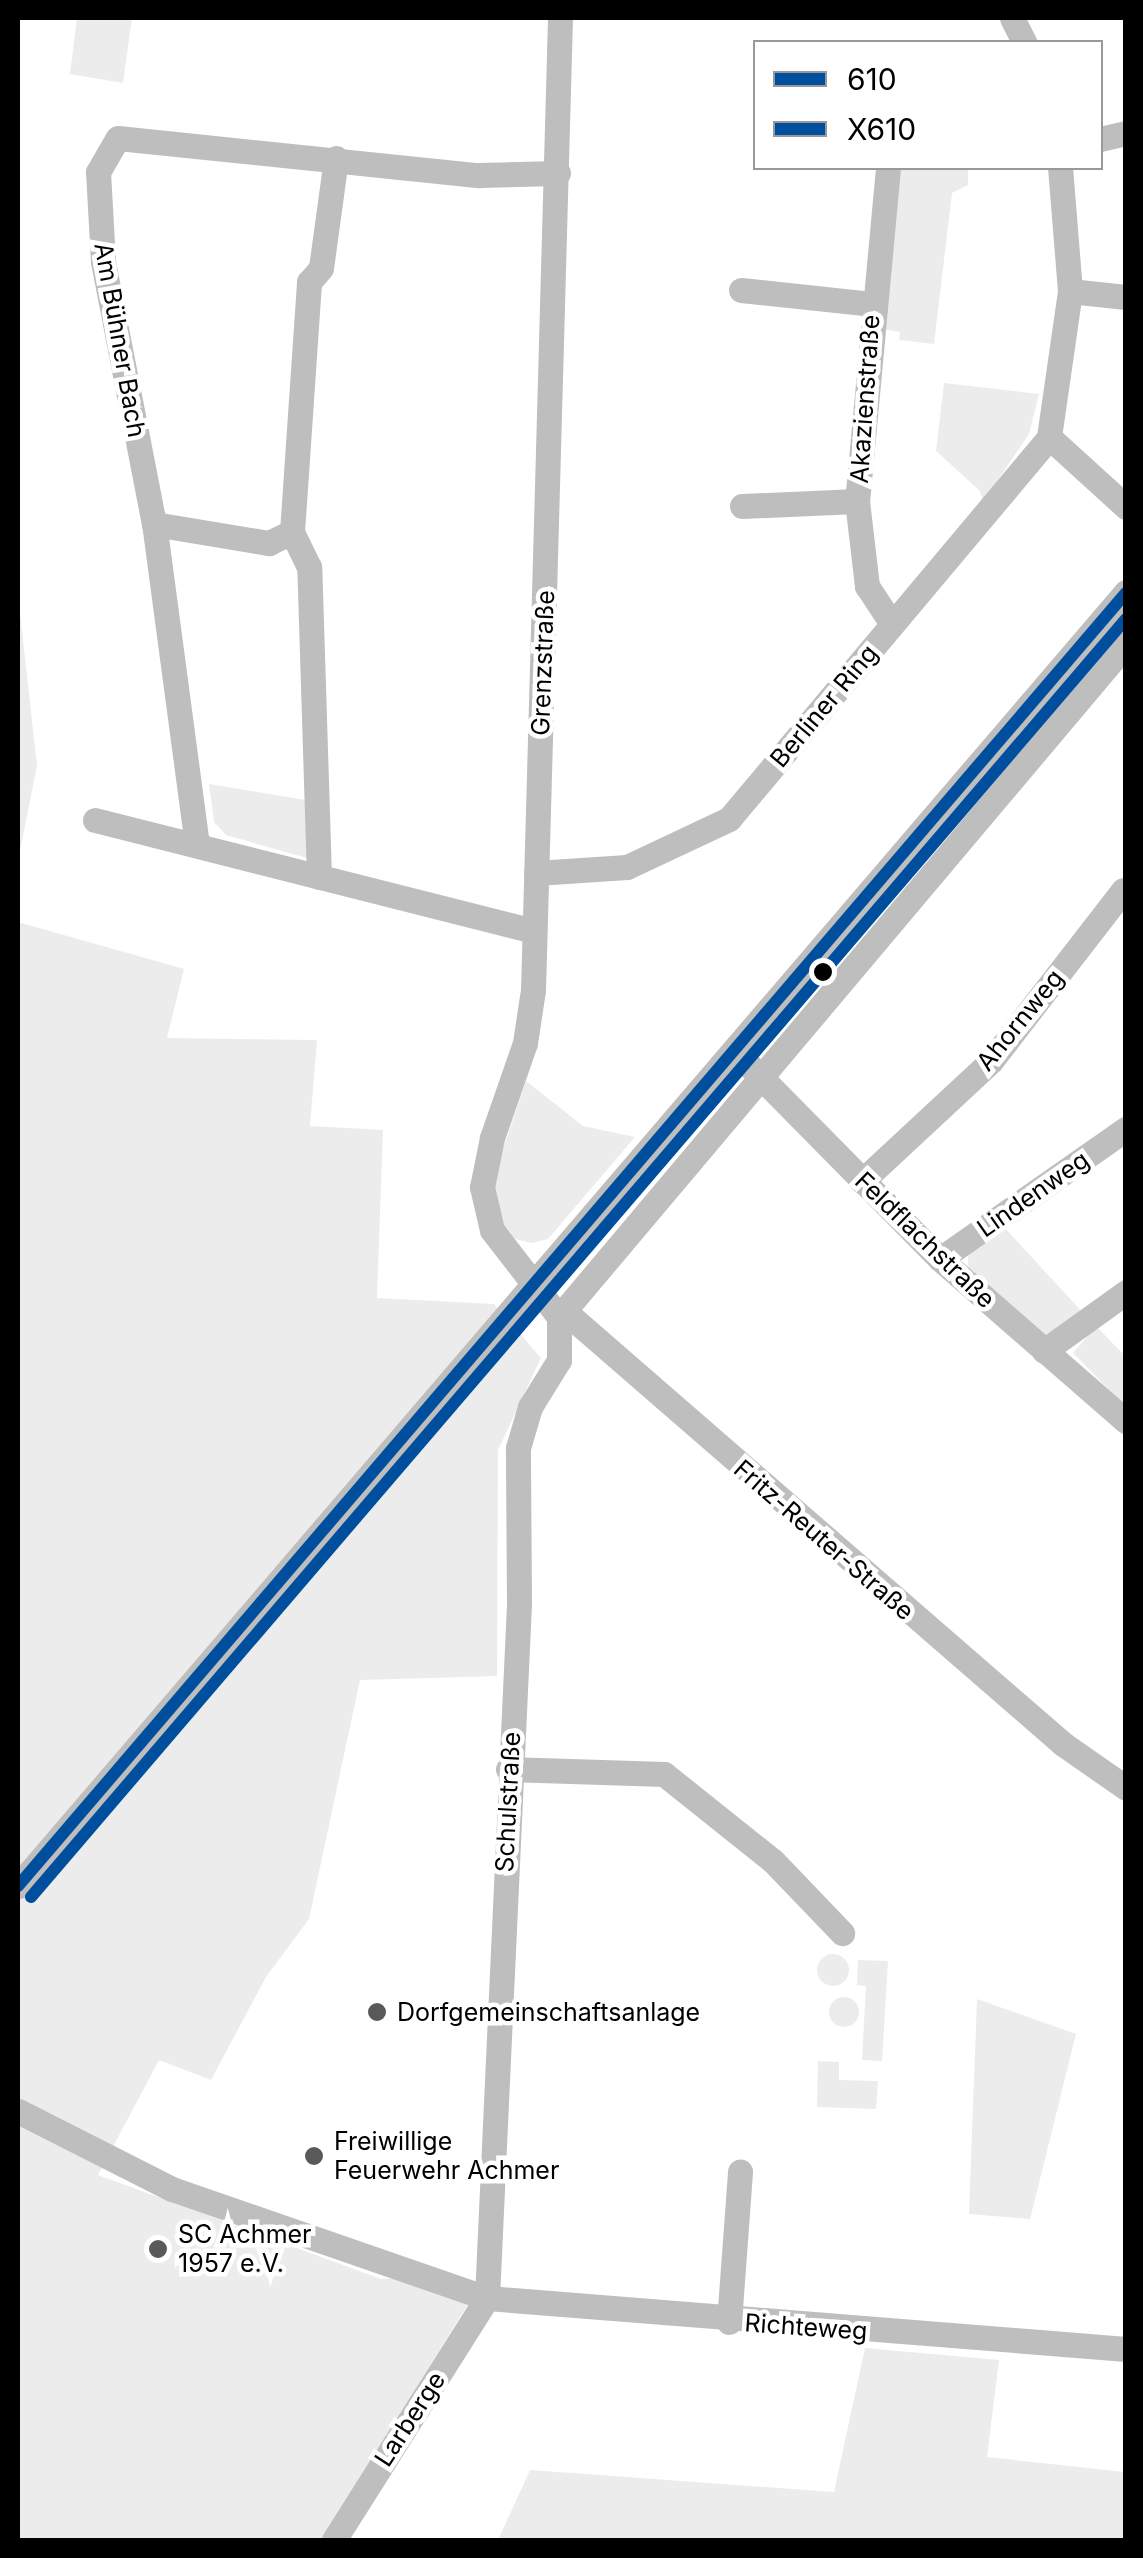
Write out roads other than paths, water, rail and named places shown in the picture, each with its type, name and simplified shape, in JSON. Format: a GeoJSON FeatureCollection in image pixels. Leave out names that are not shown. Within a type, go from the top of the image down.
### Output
{"type":"FeatureCollection","features":[{"type":"Feature","properties":{"kind":"street","name":"Grenzstraße"},"geometry":{"type":"LineString","coordinates":[[532,1287],[492,1230],[482,1187],[492,1138],[526,1043],[536,873],[560,18]]}},
{"type":"Feature","properties":{"kind":"street","name":"Am Bühner Bach"},"geometry":{"type":"LineString","coordinates":[[196,846],[154,524],[103,262],[98,172],[118,138],[479,174],[558,173]]}},
{"type":"Feature","properties":{"kind":"street"},"geometry":{"type":"LineString","coordinates":[[319,877],[309,567],[292,532],[309,282],[321,268],[336,158]]}},
{"type":"Feature","properties":{"kind":"street","name":"Akazienstraße"},"geometry":{"type":"LineString","coordinates":[[888,170],[871,304],[857,501],[867,586],[892,624]]}},
{"type":"Feature","properties":{"kind":"street"},"geometry":{"type":"LineString","coordinates":[[1060,170],[1070,291],[1049,436],[1126,507]]}},
{"type":"Feature","properties":{"kind":"street"},"geometry":{"type":"LineString","coordinates":[[741,290],[871,304]]}},
{"type":"Feature","properties":{"kind":"street"},"geometry":{"type":"LineString","coordinates":[[1070,291],[1126,296]]}},
{"type":"Feature","properties":{"kind":"street","name":"Berliner Ring"},"geometry":{"type":"LineString","coordinates":[[536,873],[627,868],[729,819],[1049,436]]}},
{"type":"Feature","properties":{"kind":"street"},"geometry":{"type":"LineString","coordinates":[[742,506],[857,501]]}},
{"type":"Feature","properties":{"kind":"street"},"geometry":{"type":"LineString","coordinates":[[154,524],[269,543],[292,532]]}},
{"type":"Feature","properties":{"kind":"street"},"geometry":{"type":"LineString","coordinates":[[18,1886],[1126,592]]}},
{"type":"Feature","properties":{"kind":"street"},"geometry":{"type":"LineString","coordinates":[[559,1317],[1126,644]]}},
{"type":"Feature","properties":{"kind":"street"},"geometry":{"type":"LineString","coordinates":[[95,820],[531,930]]}},
{"type":"Feature","properties":{"kind":"street","name":"Ahornweg"},"geometry":{"type":"LineString","coordinates":[[862,1181],[992,1061],[1123,890]]}},
{"type":"Feature","properties":{"kind":"street","name":"Feldflachstraße"},"geometry":{"type":"LineString","coordinates":[[734,1050],[940,1258],[1126,1421]]}},
{"type":"Feature","properties":{"kind":"street","name":"Lindenweg"},"geometry":{"type":"LineString","coordinates":[[940,1258],[1126,1129]]}},
{"type":"Feature","properties":{"kind":"street","name":"Fritz-Reuter-Straße"},"geometry":{"type":"LineString","coordinates":[[532,1287],[559,1317],[570,1316],[1063,1744],[1126,1788]]}},
{"type":"Feature","properties":{"kind":"street"},"geometry":{"type":"LineString","coordinates":[[1044,1351],[1126,1292]]}},
{"type":"Feature","properties":{"kind":"street","name":"Schulstraße"},"geometry":{"type":"LineString","coordinates":[[487,2298],[508,1769],[519,1604],[518,1448],[530,1408],[559,1360],[559,1317]]}},
{"type":"Feature","properties":{"kind":"street"},"geometry":{"type":"LineString","coordinates":[[508,1769],[664,1774],[773,1861],[842,1933]]}},
{"type":"Feature","properties":{"kind":"street","name":"Richteweg"},"geometry":{"type":"LineString","coordinates":[[18,2111],[172,2188],[487,2298],[729,2322],[1126,2349]]}},
{"type":"Feature","properties":{"kind":"street"},"geometry":{"type":"LineString","coordinates":[[729,2322],[740,2170]]}},
{"type":"Feature","properties":{"kind":"street","name":"Larberge"},"geometry":{"type":"LineString","coordinates":[[334,2540],[487,2298]]}},
{"type":"Feature","properties":{"kind":"place","name":"Dorfgemeinschaftsanlage"},"geometry":{"type":"Point","coordinates":[377,2012]}},
{"type":"Feature","properties":{"kind":"place","name":"Freiwillige Feuerwehr Achmer"},"geometry":{"type":"Point","coordinates":[314,2156]}},
{"type":"Feature","properties":{"kind":"place","name":"SC Achmer 1957 e.V."},"geometry":{"type":"Point","coordinates":[158,2249]}}]}
